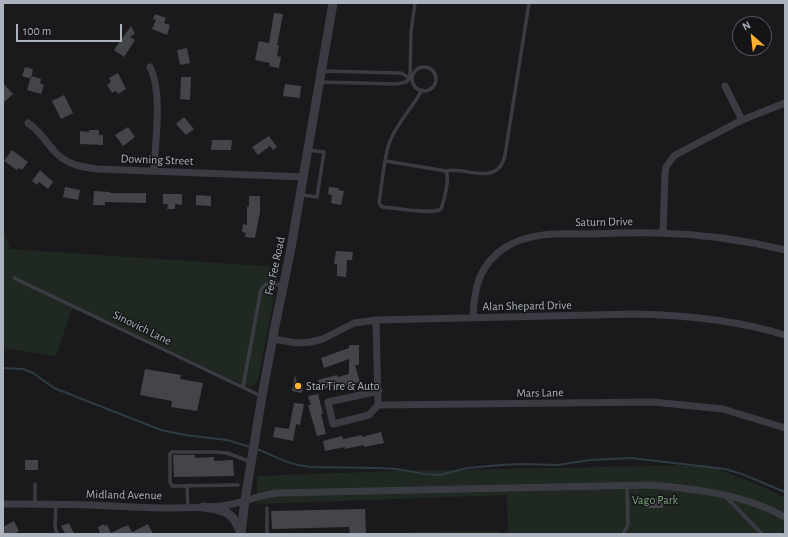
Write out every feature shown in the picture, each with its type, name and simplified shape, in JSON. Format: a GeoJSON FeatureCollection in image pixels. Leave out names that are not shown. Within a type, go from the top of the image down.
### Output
{"type":"FeatureCollection","features":[{"type":"Feature","properties":{"kind":"street","name":"Fee Fee Road"},"geometry":{"type":"LineString","coordinates":[[241,534],[251,460],[262,396],[304,177],[334,3]]}},
{"type":"Feature","properties":{"kind":"street"},"geometry":{"type":"LineString","coordinates":[[150,67],[154,75],[158,92],[154,170]]}},
{"type":"Feature","properties":{"kind":"street"},"geometry":{"type":"LineString","coordinates":[[725,86],[742,120]]}},
{"type":"Feature","properties":{"kind":"street"},"geometry":{"type":"LineString","coordinates":[[663,233],[666,167],[674,156],[688,147],[742,120],[785,103]]}},
{"type":"Feature","properties":{"kind":"street","name":"Downing Street"},"geometry":{"type":"LineString","coordinates":[[28,122],[42,135],[58,155],[73,164],[83,167],[304,177]]}},
{"type":"Feature","properties":{"kind":"street","name":"Saturn Drive"},"geometry":{"type":"LineString","coordinates":[[473,318],[475,290],[485,268],[497,254],[505,248],[521,239],[532,236],[549,234],[663,233],[694,235],[740,241],[785,250]]}},
{"type":"Feature","properties":{"kind":"street","name":"Alan Shepard Drive"},"geometry":{"type":"LineString","coordinates":[[273,339],[297,343],[311,342],[323,339],[354,324],[376,320],[669,315],[726,321],[785,335]]}},
{"type":"Feature","properties":{"kind":"street"},"geometry":{"type":"LineString","coordinates":[[376,320],[379,391],[378,405],[369,416],[334,424],[328,402],[379,391]]}},
{"type":"Feature","properties":{"kind":"street","name":"Mars Lane"},"geometry":{"type":"LineString","coordinates":[[378,405],[653,402],[723,409],[785,428]]}},
{"type":"Feature","properties":{"kind":"street","name":"Midland Avenue"},"geometry":{"type":"LineString","coordinates":[[3,504],[203,507],[233,504],[260,495],[277,493],[650,485],[686,489],[745,500],[785,517]]}},
{"type":"Feature","properties":{"kind":"street"},"geometry":{"type":"LineString","coordinates":[[203,507],[224,511],[231,514],[241,534]]}},
{"type":"Feature","properties":{"kind":"lane"},"geometry":{"type":"LineString","coordinates":[[411,79],[412,32],[415,3]]}},
{"type":"Feature","properties":{"kind":"lane"},"geometry":{"type":"LineString","coordinates":[[386,161],[446,171],[452,170],[476,174],[486,173],[496,169],[503,163],[529,3]]}},
{"type":"Feature","properties":{"kind":"lane"},"geometry":{"type":"LineString","coordinates":[[320,82],[397,84],[411,79],[417,69],[424,67],[431,70],[435,76],[434,84],[429,89],[422,90],[415,86],[411,79],[402,73],[322,71]]}},
{"type":"Feature","properties":{"kind":"lane"},"geometry":{"type":"LineString","coordinates":[[422,90],[397,127],[389,142],[379,202],[380,205],[383,207],[434,212],[439,211],[443,202],[447,176],[446,171]]}},
{"type":"Feature","properties":{"kind":"lane"},"geometry":{"type":"LineString","coordinates":[[300,195],[317,197],[324,152],[308,150]]}},
{"type":"Feature","properties":{"kind":"lane","name":"Sinovich Lane"},"geometry":{"type":"LineString","coordinates":[[14,278],[262,396]]}},
{"type":"Feature","properties":{"kind":"lane"},"geometry":{"type":"LineString","coordinates":[[243,387],[261,289],[266,284],[283,286]]}},
{"type":"Feature","properties":{"kind":"lane"},"geometry":{"type":"LineString","coordinates":[[238,486],[172,486],[170,482],[170,454],[172,452],[221,452],[251,460]]}},
{"type":"Feature","properties":{"kind":"lane"},"geometry":{"type":"LineString","coordinates":[[35,484],[35,504]]}},
{"type":"Feature","properties":{"kind":"lane"},"geometry":{"type":"LineString","coordinates":[[187,486],[188,507]]}},
{"type":"Feature","properties":{"kind":"lane"},"geometry":{"type":"LineString","coordinates":[[623,534],[628,525],[627,486]]}},
{"type":"Feature","properties":{"kind":"lane"},"geometry":{"type":"LineString","coordinates":[[725,496],[762,534]]}},
{"type":"Feature","properties":{"kind":"lane"},"geometry":{"type":"LineString","coordinates":[[56,504],[54,526],[57,534]]}},
{"type":"Feature","properties":{"kind":"lane"},"geometry":{"type":"LineString","coordinates":[[267,508],[267,534]]}},
{"type":"Feature","properties":{"kind":"green space"},"geometry":{"type":"Polygon","coordinates":[[[3,229],[10,249],[280,267],[258,380],[254,385],[248,387],[73,305],[56,356],[3,348],[3,229]]]}},
{"type":"Feature","properties":{"kind":"green space","name":"Vago Park"},"geometry":{"type":"Polygon","coordinates":[[[707,465],[757,484],[785,498],[785,528],[781,534],[508,534],[507,495],[257,504],[257,476],[394,471],[707,465]]]}},
{"type":"Feature","properties":{"kind":"green space"},"geometry":{"type":"Polygon","coordinates":[[[499,531],[499,534],[405,534],[410,532],[499,531]]]}},
{"type":"Feature","properties":{"kind":"building"},"geometry":{"type":"Polygon","coordinates":[[[274,13],[283,14],[277,45],[279,45],[277,56],[281,57],[279,68],[269,66],[270,63],[255,60],[259,41],[269,43],[274,13]]]}},
{"type":"Feature","properties":{"kind":"building"},"geometry":{"type":"Polygon","coordinates":[[[155,14],[166,18],[164,23],[170,25],[167,35],[152,29],[156,20],[153,19],[155,14]]]}},
{"type":"Feature","properties":{"kind":"building"},"geometry":{"type":"Polygon","coordinates":[[[131,26],[135,34],[130,37],[135,40],[124,57],[114,50],[131,26]]]}},
{"type":"Feature","properties":{"kind":"building"},"geometry":{"type":"Polygon","coordinates":[[[187,48],[190,63],[180,65],[177,50],[187,48]]]}},
{"type":"Feature","properties":{"kind":"building"},"geometry":{"type":"Polygon","coordinates":[[[25,67],[33,69],[31,79],[22,76],[25,67]]]}},
{"type":"Feature","properties":{"kind":"building"},"geometry":{"type":"Polygon","coordinates":[[[118,73],[126,89],[118,94],[116,91],[112,93],[107,85],[111,82],[109,78],[118,73]]]}},
{"type":"Feature","properties":{"kind":"building"},"geometry":{"type":"Polygon","coordinates":[[[31,76],[41,79],[40,83],[44,85],[41,94],[27,90],[31,76]]]}},
{"type":"Feature","properties":{"kind":"building"},"geometry":{"type":"Polygon","coordinates":[[[181,77],[191,77],[190,100],[180,99],[181,77]]]}},
{"type":"Feature","properties":{"kind":"building"},"geometry":{"type":"Polygon","coordinates":[[[3,83],[13,94],[3,103],[3,83]]]}},
{"type":"Feature","properties":{"kind":"building"},"geometry":{"type":"Polygon","coordinates":[[[285,84],[301,86],[300,98],[283,96],[285,84]]]}},
{"type":"Feature","properties":{"kind":"building"},"geometry":{"type":"Polygon","coordinates":[[[64,95],[73,113],[61,119],[52,101],[64,95]]]}},
{"type":"Feature","properties":{"kind":"building"},"geometry":{"type":"Polygon","coordinates":[[[184,117],[194,129],[186,135],[176,124],[184,117]]]}},
{"type":"Feature","properties":{"kind":"building"},"geometry":{"type":"Polygon","coordinates":[[[128,127],[135,137],[123,146],[115,135],[128,127]]]}},
{"type":"Feature","properties":{"kind":"building"},"geometry":{"type":"Polygon","coordinates":[[[89,130],[99,130],[99,135],[103,135],[103,145],[80,144],[80,131],[89,132],[89,130]]]}},
{"type":"Feature","properties":{"kind":"building"},"geometry":{"type":"Polygon","coordinates":[[[269,136],[277,147],[273,150],[270,146],[258,155],[252,147],[269,136]]]}},
{"type":"Feature","properties":{"kind":"building"},"geometry":{"type":"Polygon","coordinates":[[[212,140],[232,140],[231,150],[211,150],[212,140]]]}},
{"type":"Feature","properties":{"kind":"building"},"geometry":{"type":"Polygon","coordinates":[[[12,150],[28,162],[22,170],[19,168],[17,170],[4,161],[12,150]]]}},
{"type":"Feature","properties":{"kind":"building"},"geometry":{"type":"Polygon","coordinates":[[[40,170],[53,182],[48,189],[39,182],[37,185],[32,181],[40,170]]]}},
{"type":"Feature","properties":{"kind":"building"},"geometry":{"type":"Polygon","coordinates":[[[65,187],[80,190],[78,200],[63,197],[65,187]]]}},
{"type":"Feature","properties":{"kind":"building"},"geometry":{"type":"Polygon","coordinates":[[[329,187],[339,188],[338,190],[344,191],[341,205],[331,203],[332,195],[328,194],[329,187]]]}},
{"type":"Feature","properties":{"kind":"building"},"geometry":{"type":"Polygon","coordinates":[[[94,191],[110,193],[146,193],[146,203],[105,202],[105,205],[93,205],[94,191]]]}},
{"type":"Feature","properties":{"kind":"building"},"geometry":{"type":"Polygon","coordinates":[[[163,194],[182,194],[182,205],[175,204],[175,209],[167,209],[168,204],[163,204],[163,194]]]}},
{"type":"Feature","properties":{"kind":"building"},"geometry":{"type":"Polygon","coordinates":[[[196,195],[211,196],[211,206],[196,205],[196,195]]]}},
{"type":"Feature","properties":{"kind":"building"},"geometry":{"type":"Polygon","coordinates":[[[249,196],[260,196],[260,212],[255,238],[245,237],[246,233],[242,232],[243,224],[247,225],[247,207],[249,207],[249,196]]]}},
{"type":"Feature","properties":{"kind":"building"},"geometry":{"type":"Polygon","coordinates":[[[336,251],[353,252],[352,260],[347,260],[346,277],[337,276],[337,264],[334,264],[336,251]]]}},
{"type":"Feature","properties":{"kind":"building"},"geometry":{"type":"Polygon","coordinates":[[[349,345],[359,345],[359,365],[355,365],[360,382],[340,387],[340,384],[321,390],[318,380],[337,375],[338,377],[349,374],[349,359],[324,368],[321,358],[349,348],[349,345]]]}},
{"type":"Feature","properties":{"kind":"building"},"geometry":{"type":"Polygon","coordinates":[[[145,369],[181,375],[180,379],[203,383],[197,411],[171,407],[172,401],[140,395],[145,369]]]}},
{"type":"Feature","properties":{"kind":"building"},"geometry":{"type":"Polygon","coordinates":[[[295,375],[298,385],[303,384],[302,393],[292,391],[295,375]]]}},
{"type":"Feature","properties":{"kind":"building"},"geometry":{"type":"Polygon","coordinates":[[[318,394],[326,434],[317,436],[308,405],[311,405],[308,396],[318,394]]]}},
{"type":"Feature","properties":{"kind":"building"},"geometry":{"type":"Polygon","coordinates":[[[294,403],[304,404],[300,425],[296,424],[293,441],[273,437],[275,427],[289,429],[294,403]]]}},
{"type":"Feature","properties":{"kind":"building"},"geometry":{"type":"Polygon","coordinates":[[[381,432],[384,443],[345,449],[345,447],[325,451],[323,441],[342,436],[343,439],[362,435],[362,437],[381,432]]]}},
{"type":"Feature","properties":{"kind":"building"},"geometry":{"type":"Polygon","coordinates":[[[173,455],[195,455],[195,458],[214,457],[214,461],[233,460],[234,476],[174,477],[173,455]]]}},
{"type":"Feature","properties":{"kind":"building"},"geometry":{"type":"Polygon","coordinates":[[[25,460],[38,460],[38,470],[25,470],[25,460]]]}},
{"type":"Feature","properties":{"kind":"building"},"geometry":{"type":"Polygon","coordinates":[[[646,498],[663,498],[663,508],[646,508],[646,498]]]}},
{"type":"Feature","properties":{"kind":"building"},"geometry":{"type":"Polygon","coordinates":[[[365,509],[366,534],[350,534],[349,527],[272,529],[271,511],[365,509]]]}},
{"type":"Feature","properties":{"kind":"building"},"geometry":{"type":"Polygon","coordinates":[[[14,521],[19,531],[14,534],[5,534],[3,527],[14,521]]]}},
{"type":"Feature","properties":{"kind":"building"},"geometry":{"type":"Polygon","coordinates":[[[69,523],[74,534],[65,534],[61,526],[69,523]]]}},
{"type":"Feature","properties":{"kind":"building"},"geometry":{"type":"Polygon","coordinates":[[[104,524],[105,526],[107,525],[111,533],[128,525],[132,532],[148,524],[153,534],[100,534],[98,527],[104,524]]]}},
{"type":"Feature","properties":{"kind":"waterway"},"geometry":{"type":"LineString","coordinates":[[3,368],[23,369],[33,373],[54,388],[161,430],[185,435],[227,440],[250,447]]}},
{"type":"Feature","properties":{"kind":"waterway"},"geometry":{"type":"LineString","coordinates":[[257,449],[283,460],[303,466],[397,469],[440,475],[467,468],[521,464],[558,465],[590,460],[631,458],[725,469],[742,474],[785,492]]}},
{"type":"Feature","properties":{"kind":"place","name":"Star Tire & Auto"},"geometry":{"type":"Point","coordinates":[298,386]}}]}
